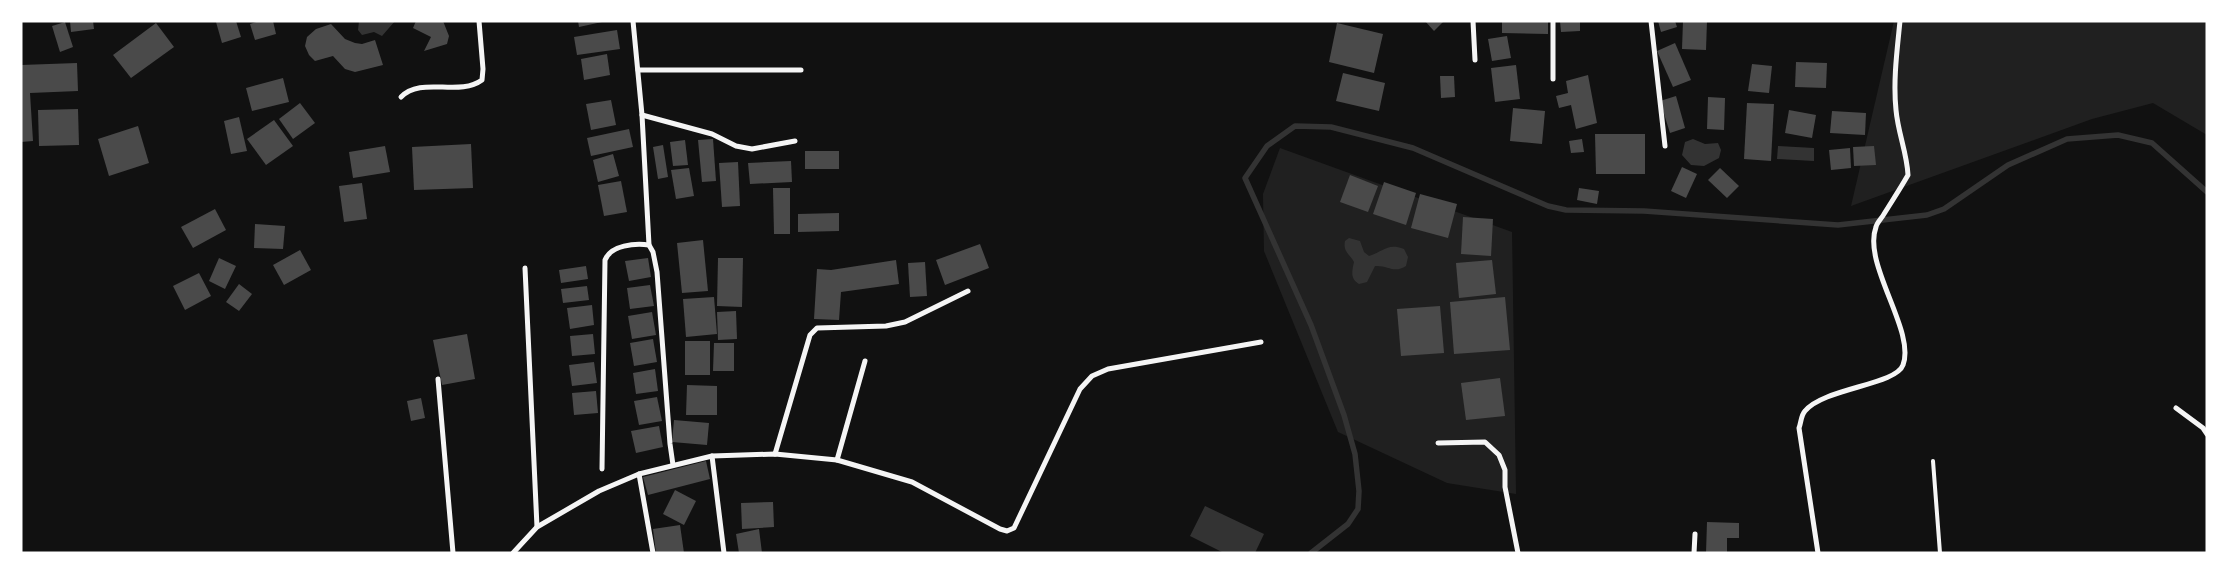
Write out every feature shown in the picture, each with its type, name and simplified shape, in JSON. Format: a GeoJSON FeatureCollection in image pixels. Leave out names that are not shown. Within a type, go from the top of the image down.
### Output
{"type":"FeatureCollection","features":[{"type":"Feature","properties":{"kind":"street"},"geometry":{"type":"LineString","coordinates":[[401,97],[413,89],[467,86],[482,80],[483,68],[478,21]]}},
{"type":"Feature","properties":{"kind":"street"},"geometry":{"type":"LineString","coordinates":[[633,21],[642,115],[649,244],[653,252],[657,272],[670,444],[674,465]]}},
{"type":"Feature","properties":{"kind":"street"},"geometry":{"type":"LineString","coordinates":[[1473,21],[1475,60]]}},
{"type":"Feature","properties":{"kind":"street"},"geometry":{"type":"LineString","coordinates":[[1553,21],[1553,79]]}},
{"type":"Feature","properties":{"kind":"street"},"geometry":{"type":"LineString","coordinates":[[1651,21],[1665,146]]}},
{"type":"Feature","properties":{"kind":"street"},"geometry":{"type":"LineString","coordinates":[[1818,553],[1799,428],[1802,416],[1818,400],[1892,376],[1902,368],[1905,357],[1902,336],[1872,246],[1876,225],[1881,220],[1908,175],[1908,166],[1896,109],[1896,61],[1900,21]]}},
{"type":"Feature","properties":{"kind":"street"},"geometry":{"type":"LineString","coordinates":[[638,70],[801,70]]}},
{"type":"Feature","properties":{"kind":"street"},"geometry":{"type":"LineString","coordinates":[[642,115],[712,134],[736,146],[752,149],[795,141]]}},
{"type":"Feature","properties":{"kind":"street"},"geometry":{"type":"LineString","coordinates":[[602,469],[605,260],[607,255],[614,249],[649,244]]}},
{"type":"Feature","properties":{"kind":"street"},"geometry":{"type":"LineString","coordinates":[[525,268],[537,527]]}},
{"type":"Feature","properties":{"kind":"street"},"geometry":{"type":"LineString","coordinates":[[775,454],[810,335],[813,331],[823,328],[886,326],[905,322],[968,291]]}},
{"type":"Feature","properties":{"kind":"street"},"geometry":{"type":"LineString","coordinates":[[513,553],[537,527],[599,491],[639,474],[712,456],[775,454],[837,460],[912,482],[1007,531],[1014,528],[1080,389],[1092,376],[1108,368],[1261,342]]}},
{"type":"Feature","properties":{"kind":"street"},"geometry":{"type":"LineString","coordinates":[[837,460],[865,361]]}},
{"type":"Feature","properties":{"kind":"street"},"geometry":{"type":"LineString","coordinates":[[438,380],[452,553]]}},
{"type":"Feature","properties":{"kind":"street"},"geometry":{"type":"LineString","coordinates":[[2176,408],[2203,428],[2207,434]]}},
{"type":"Feature","properties":{"kind":"street"},"geometry":{"type":"LineString","coordinates":[[1438,443],[1485,442],[1499,454],[1505,470],[1505,486],[1518,553]]}},
{"type":"Feature","properties":{"kind":"street"},"geometry":{"type":"LineString","coordinates":[[712,456],[724,553]]}},
{"type":"Feature","properties":{"kind":"street"},"geometry":{"type":"LineString","coordinates":[[639,474],[653,553]]}},
{"type":"Feature","properties":{"kind":"street"},"geometry":{"type":"LineString","coordinates":[[1694,553],[1695,534]]}},
{"type":"Feature","properties":{"kind":"lane"},"geometry":{"type":"LineString","coordinates":[[1933,461],[1940,553]]}},
{"type":"Feature","properties":{"kind":"shaded area"},"geometry":{"type":"Polygon","coordinates":[[[359,21],[395,21],[382,36],[374,32],[362,35],[358,30],[359,21]]]}},
{"type":"Feature","properties":{"kind":"shaded area"},"geometry":{"type":"Polygon","coordinates":[[[1894,21],[2207,21],[2207,135],[2153,103],[2092,119],[1851,206],[1894,21]]]}},
{"type":"Feature","properties":{"kind":"shaded area"},"geometry":{"type":"Polygon","coordinates":[[[1693,139],[1705,144],[1718,143],[1721,150],[1719,158],[1704,166],[1691,165],[1682,155],[1685,142],[1693,139]]]}},
{"type":"Feature","properties":{"kind":"shaded area"},"geometry":{"type":"Polygon","coordinates":[[[1778,146],[1814,148],[1814,161],[1777,159],[1778,146]]]}},
{"type":"Feature","properties":{"kind":"shaded area"},"geometry":{"type":"Polygon","coordinates":[[[1280,148],[1512,232],[1516,494],[1447,483],[1338,432],[1264,251],[1263,194],[1280,148]]]}},
{"type":"Feature","properties":{"kind":"shaded area"},"geometry":{"type":"Polygon","coordinates":[[[1349,238],[1360,241],[1364,252],[1369,256],[1390,247],[1404,249],[1408,257],[1406,266],[1394,269],[1375,266],[1367,282],[1359,284],[1353,277],[1354,262],[1345,248],[1345,241],[1349,238]]]}},
{"type":"Feature","properties":{"kind":"shaded area"},"geometry":{"type":"Polygon","coordinates":[[[1205,506],[1264,534],[1255,553],[1224,553],[1190,536],[1205,506]]]}},
{"type":"Feature","properties":{"kind":"building"},"geometry":{"type":"Polygon","coordinates":[[[70,21],[93,21],[94,29],[71,32],[70,21]]]}},
{"type":"Feature","properties":{"kind":"building"},"geometry":{"type":"Polygon","coordinates":[[[236,21],[241,37],[222,43],[216,22],[236,21]]]}},
{"type":"Feature","properties":{"kind":"building"},"geometry":{"type":"Polygon","coordinates":[[[259,21],[273,21],[276,34],[255,40],[250,24],[259,21]]]}},
{"type":"Feature","properties":{"kind":"building"},"geometry":{"type":"Polygon","coordinates":[[[416,21],[443,21],[449,36],[447,44],[424,51],[431,37],[413,28],[416,21]]]}},
{"type":"Feature","properties":{"kind":"building"},"geometry":{"type":"Polygon","coordinates":[[[578,21],[602,21],[602,22],[579,27],[578,21]]]}},
{"type":"Feature","properties":{"kind":"building"},"geometry":{"type":"Polygon","coordinates":[[[1425,21],[1444,21],[1434,31],[1425,21]]]}},
{"type":"Feature","properties":{"kind":"building"},"geometry":{"type":"Polygon","coordinates":[[[1502,21],[1548,21],[1548,34],[1502,33],[1502,21]]]}},
{"type":"Feature","properties":{"kind":"building"},"geometry":{"type":"Polygon","coordinates":[[[1560,21],[1580,21],[1580,31],[1561,32],[1560,21]]]}},
{"type":"Feature","properties":{"kind":"building"},"geometry":{"type":"Polygon","coordinates":[[[1658,21],[1675,21],[1677,27],[1661,32],[1658,21]]]}},
{"type":"Feature","properties":{"kind":"building"},"geometry":{"type":"Polygon","coordinates":[[[1683,21],[1707,21],[1706,50],[1682,49],[1683,21]]]}},
{"type":"Feature","properties":{"kind":"building"},"geometry":{"type":"Polygon","coordinates":[[[65,22],[73,47],[60,52],[52,26],[65,22]]]}},
{"type":"Feature","properties":{"kind":"building"},"geometry":{"type":"Polygon","coordinates":[[[156,23],[174,47],[131,78],[113,55],[156,23]]]}},
{"type":"Feature","properties":{"kind":"building"},"geometry":{"type":"Polygon","coordinates":[[[1337,23],[1383,34],[1374,73],[1329,62],[1337,23]]]}},
{"type":"Feature","properties":{"kind":"building"},"geometry":{"type":"Polygon","coordinates":[[[331,24],[345,39],[355,43],[362,44],[375,40],[383,65],[355,72],[345,69],[333,56],[315,61],[309,55],[305,46],[307,37],[316,29],[331,24]]]}},
{"type":"Feature","properties":{"kind":"building"},"geometry":{"type":"Polygon","coordinates":[[[617,30],[620,49],[577,55],[574,37],[617,30]]]}},
{"type":"Feature","properties":{"kind":"building"},"geometry":{"type":"Polygon","coordinates":[[[1507,36],[1511,58],[1492,61],[1488,39],[1507,36]]]}},
{"type":"Feature","properties":{"kind":"building"},"geometry":{"type":"Polygon","coordinates":[[[1675,43],[1691,80],[1673,87],[1657,51],[1675,43]]]}},
{"type":"Feature","properties":{"kind":"building"},"geometry":{"type":"Polygon","coordinates":[[[607,54],[610,75],[584,80],[581,59],[607,54]]]}},
{"type":"Feature","properties":{"kind":"building"},"geometry":{"type":"Polygon","coordinates":[[[1796,62],[1827,63],[1826,88],[1795,87],[1796,62]]]}},
{"type":"Feature","properties":{"kind":"building"},"geometry":{"type":"Polygon","coordinates":[[[77,63],[78,91],[30,93],[33,141],[21,142],[21,65],[77,63]]]}},
{"type":"Feature","properties":{"kind":"building"},"geometry":{"type":"Polygon","coordinates":[[[1752,64],[1772,66],[1769,93],[1748,91],[1752,64]]]}},
{"type":"Feature","properties":{"kind":"building"},"geometry":{"type":"Polygon","coordinates":[[[1516,65],[1520,99],[1495,102],[1491,68],[1516,65]]]}},
{"type":"Feature","properties":{"kind":"building"},"geometry":{"type":"Polygon","coordinates":[[[1343,73],[1385,83],[1379,111],[1336,101],[1343,73]]]}},
{"type":"Feature","properties":{"kind":"building"},"geometry":{"type":"Polygon","coordinates":[[[1588,75],[1597,123],[1576,129],[1571,105],[1559,108],[1556,96],[1568,93],[1566,81],[1588,75]]]}},
{"type":"Feature","properties":{"kind":"building"},"geometry":{"type":"Polygon","coordinates":[[[1440,76],[1454,76],[1455,97],[1441,98],[1440,76]]]}},
{"type":"Feature","properties":{"kind":"building"},"geometry":{"type":"Polygon","coordinates":[[[283,78],[289,102],[252,111],[246,88],[283,78]]]}},
{"type":"Feature","properties":{"kind":"building"},"geometry":{"type":"Polygon","coordinates":[[[1676,96],[1685,128],[1670,133],[1660,101],[1676,96]]]}},
{"type":"Feature","properties":{"kind":"building"},"geometry":{"type":"Polygon","coordinates":[[[1708,97],[1725,98],[1724,130],[1707,129],[1708,97]]]}},
{"type":"Feature","properties":{"kind":"building"},"geometry":{"type":"Polygon","coordinates":[[[611,100],[616,125],[591,130],[586,104],[611,100]]]}},
{"type":"Feature","properties":{"kind":"building"},"geometry":{"type":"Polygon","coordinates":[[[300,103],[315,123],[293,139],[279,119],[300,103]]]}},
{"type":"Feature","properties":{"kind":"building"},"geometry":{"type":"Polygon","coordinates":[[[1747,103],[1774,104],[1771,161],[1744,159],[1747,103]]]}},
{"type":"Feature","properties":{"kind":"building"},"geometry":{"type":"Polygon","coordinates":[[[1513,108],[1545,111],[1542,144],[1510,141],[1513,108]]]}},
{"type":"Feature","properties":{"kind":"building"},"geometry":{"type":"Polygon","coordinates":[[[78,109],[79,145],[39,146],[38,110],[78,109]]]}},
{"type":"Feature","properties":{"kind":"building"},"geometry":{"type":"Polygon","coordinates":[[[1789,110],[1816,115],[1812,138],[1785,133],[1789,110]]]}},
{"type":"Feature","properties":{"kind":"building"},"geometry":{"type":"Polygon","coordinates":[[[1832,111],[1866,113],[1865,135],[1830,133],[1832,111]]]}},
{"type":"Feature","properties":{"kind":"building"},"geometry":{"type":"Polygon","coordinates":[[[239,117],[247,151],[231,154],[224,121],[239,117]]]}},
{"type":"Feature","properties":{"kind":"building"},"geometry":{"type":"Polygon","coordinates":[[[274,120],[293,146],[266,165],[247,139],[274,120]]]}},
{"type":"Feature","properties":{"kind":"building"},"geometry":{"type":"Polygon","coordinates":[[[138,126],[149,163],[109,176],[98,139],[138,126]]]}},
{"type":"Feature","properties":{"kind":"building"},"geometry":{"type":"Polygon","coordinates":[[[629,129],[633,147],[591,156],[587,138],[629,129]]]}},
{"type":"Feature","properties":{"kind":"building"},"geometry":{"type":"Polygon","coordinates":[[[1595,134],[1645,134],[1645,174],[1596,174],[1595,134]]]}},
{"type":"Feature","properties":{"kind":"building"},"geometry":{"type":"Polygon","coordinates":[[[713,139],[716,181],[702,182],[698,140],[713,139]]]}},
{"type":"Feature","properties":{"kind":"building"},"geometry":{"type":"Polygon","coordinates":[[[1582,139],[1584,152],[1571,153],[1569,141],[1582,139]]]}},
{"type":"Feature","properties":{"kind":"building"},"geometry":{"type":"Polygon","coordinates":[[[685,140],[688,165],[673,166],[670,142],[685,140]]]}},
{"type":"Feature","properties":{"kind":"building"},"geometry":{"type":"Polygon","coordinates":[[[471,144],[473,188],[414,190],[412,147],[471,144]]]}},
{"type":"Feature","properties":{"kind":"building"},"geometry":{"type":"Polygon","coordinates":[[[663,145],[668,177],[658,179],[653,147],[663,145]]]}},
{"type":"Feature","properties":{"kind":"building"},"geometry":{"type":"Polygon","coordinates":[[[385,146],[390,172],[353,178],[349,152],[385,146]]]}},
{"type":"Feature","properties":{"kind":"building"},"geometry":{"type":"Polygon","coordinates":[[[1874,146],[1876,165],[1854,166],[1853,147],[1874,146]]]}},
{"type":"Feature","properties":{"kind":"building"},"geometry":{"type":"Polygon","coordinates":[[[1850,148],[1851,168],[1831,170],[1829,150],[1850,148]]]}},
{"type":"Feature","properties":{"kind":"building"},"geometry":{"type":"Polygon","coordinates":[[[805,151],[839,151],[839,169],[805,169],[805,151]]]}},
{"type":"Feature","properties":{"kind":"building"},"geometry":{"type":"Polygon","coordinates":[[[613,154],[619,176],[598,182],[593,160],[613,154]]]}},
{"type":"Feature","properties":{"kind":"building"},"geometry":{"type":"Polygon","coordinates":[[[791,161],[792,182],[750,184],[748,163],[791,161]]]}},
{"type":"Feature","properties":{"kind":"building"},"geometry":{"type":"Polygon","coordinates":[[[738,162],[740,206],[722,207],[719,163],[738,162]]]}},
{"type":"Feature","properties":{"kind":"building"},"geometry":{"type":"Polygon","coordinates":[[[1682,167],[1697,174],[1686,198],[1671,191],[1682,167]]]}},
{"type":"Feature","properties":{"kind":"building"},"geometry":{"type":"Polygon","coordinates":[[[689,168],[694,196],[676,199],[671,170],[689,168]]]}},
{"type":"Feature","properties":{"kind":"building"},"geometry":{"type":"Polygon","coordinates":[[[1720,168],[1739,186],[1727,198],[1708,180],[1720,168]]]}},
{"type":"Feature","properties":{"kind":"building"},"geometry":{"type":"Polygon","coordinates":[[[1350,175],[1378,186],[1368,212],[1340,202],[1350,175]]]}},
{"type":"Feature","properties":{"kind":"building"},"geometry":{"type":"Polygon","coordinates":[[[621,181],[627,212],[604,216],[598,185],[621,181]]]}},
{"type":"Feature","properties":{"kind":"building"},"geometry":{"type":"Polygon","coordinates":[[[1384,182],[1416,193],[1406,225],[1373,214],[1384,182]]]}},
{"type":"Feature","properties":{"kind":"building"},"geometry":{"type":"Polygon","coordinates":[[[362,183],[367,219],[344,222],[339,186],[362,183]]]}},
{"type":"Feature","properties":{"kind":"building"},"geometry":{"type":"Polygon","coordinates":[[[773,188],[790,188],[790,234],[774,234],[773,188]]]}},
{"type":"Feature","properties":{"kind":"building"},"geometry":{"type":"Polygon","coordinates":[[[1579,188],[1599,191],[1597,204],[1577,200],[1579,188]]]}},
{"type":"Feature","properties":{"kind":"building"},"geometry":{"type":"Polygon","coordinates":[[[1420,194],[1457,204],[1448,238],[1411,228],[1420,194]]]}},
{"type":"Feature","properties":{"kind":"building"},"geometry":{"type":"Polygon","coordinates":[[[215,209],[226,230],[193,248],[181,227],[215,209]]]}},
{"type":"Feature","properties":{"kind":"building"},"geometry":{"type":"Polygon","coordinates":[[[839,213],[839,231],[798,232],[798,214],[839,213]]]}},
{"type":"Feature","properties":{"kind":"building"},"geometry":{"type":"Polygon","coordinates":[[[1463,217],[1493,219],[1491,256],[1461,254],[1463,217]]]}},
{"type":"Feature","properties":{"kind":"building"},"geometry":{"type":"Polygon","coordinates":[[[255,224],[285,226],[283,249],[254,248],[255,224]]]}},
{"type":"Feature","properties":{"kind":"building"},"geometry":{"type":"Polygon","coordinates":[[[703,240],[708,291],[682,293],[677,243],[703,240]]]}},
{"type":"Feature","properties":{"kind":"building"},"geometry":{"type":"Polygon","coordinates":[[[980,244],[989,268],[945,285],[936,260],[980,244]]]}},
{"type":"Feature","properties":{"kind":"building"},"geometry":{"type":"Polygon","coordinates":[[[300,250],[311,270],[284,285],[273,265],[300,250]]]}},
{"type":"Feature","properties":{"kind":"building"},"geometry":{"type":"Polygon","coordinates":[[[219,258],[236,266],[225,289],[209,281],[219,258]]]}},
{"type":"Feature","properties":{"kind":"building"},"geometry":{"type":"Polygon","coordinates":[[[648,258],[651,277],[629,281],[625,261],[648,258]]]}},
{"type":"Feature","properties":{"kind":"building"},"geometry":{"type":"Polygon","coordinates":[[[718,258],[743,258],[742,307],[717,306],[718,258]]]}},
{"type":"Feature","properties":{"kind":"building"},"geometry":{"type":"Polygon","coordinates":[[[896,260],[899,284],[841,292],[839,320],[814,319],[817,269],[831,270],[896,260]]]}},
{"type":"Feature","properties":{"kind":"building"},"geometry":{"type":"Polygon","coordinates":[[[1492,260],[1496,294],[1459,298],[1456,263],[1492,260]]]}},
{"type":"Feature","properties":{"kind":"building"},"geometry":{"type":"Polygon","coordinates":[[[925,262],[927,296],[910,297],[908,263],[925,262]]]}},
{"type":"Feature","properties":{"kind":"building"},"geometry":{"type":"Polygon","coordinates":[[[586,266],[588,279],[561,283],[559,270],[586,266]]]}},
{"type":"Feature","properties":{"kind":"building"},"geometry":{"type":"Polygon","coordinates":[[[199,273],[211,296],[185,310],[173,286],[199,273]]]}},
{"type":"Feature","properties":{"kind":"building"},"geometry":{"type":"Polygon","coordinates":[[[239,284],[252,294],[239,311],[226,302],[239,284]]]}},
{"type":"Feature","properties":{"kind":"building"},"geometry":{"type":"Polygon","coordinates":[[[650,285],[654,306],[630,309],[627,288],[650,285]]]}},
{"type":"Feature","properties":{"kind":"building"},"geometry":{"type":"Polygon","coordinates":[[[587,286],[589,300],[563,303],[561,289],[587,286]]]}},
{"type":"Feature","properties":{"kind":"building"},"geometry":{"type":"Polygon","coordinates":[[[714,297],[717,334],[686,337],[683,299],[714,297]]]}},
{"type":"Feature","properties":{"kind":"building"},"geometry":{"type":"Polygon","coordinates":[[[1505,297],[1510,350],[1454,354],[1450,302],[1505,297]]]}},
{"type":"Feature","properties":{"kind":"building"},"geometry":{"type":"Polygon","coordinates":[[[592,305],[594,325],[570,329],[567,308],[592,305]]]}},
{"type":"Feature","properties":{"kind":"building"},"geometry":{"type":"Polygon","coordinates":[[[1440,306],[1444,353],[1401,356],[1397,309],[1440,306]]]}},
{"type":"Feature","properties":{"kind":"building"},"geometry":{"type":"Polygon","coordinates":[[[736,311],[737,339],[718,340],[717,312],[736,311]]]}},
{"type":"Feature","properties":{"kind":"building"},"geometry":{"type":"Polygon","coordinates":[[[652,312],[656,335],[632,339],[628,316],[652,312]]]}},
{"type":"Feature","properties":{"kind":"building"},"geometry":{"type":"Polygon","coordinates":[[[467,334],[475,379],[442,385],[433,340],[467,334]]]}},
{"type":"Feature","properties":{"kind":"building"},"geometry":{"type":"Polygon","coordinates":[[[593,334],[595,354],[572,356],[570,336],[593,334]]]}},
{"type":"Feature","properties":{"kind":"building"},"geometry":{"type":"Polygon","coordinates":[[[653,339],[657,362],[634,366],[630,343],[653,339]]]}},
{"type":"Feature","properties":{"kind":"building"},"geometry":{"type":"Polygon","coordinates":[[[685,341],[710,341],[710,375],[685,375],[685,341]]]}},
{"type":"Feature","properties":{"kind":"building"},"geometry":{"type":"Polygon","coordinates":[[[714,343],[734,343],[734,371],[713,371],[714,343]]]}},
{"type":"Feature","properties":{"kind":"building"},"geometry":{"type":"Polygon","coordinates":[[[594,362],[597,383],[572,386],[569,365],[594,362]]]}},
{"type":"Feature","properties":{"kind":"building"},"geometry":{"type":"Polygon","coordinates":[[[655,369],[658,391],[636,394],[633,373],[655,369]]]}},
{"type":"Feature","properties":{"kind":"building"},"geometry":{"type":"Polygon","coordinates":[[[1500,378],[1505,416],[1466,420],[1461,383],[1500,378]]]}},
{"type":"Feature","properties":{"kind":"building"},"geometry":{"type":"Polygon","coordinates":[[[687,385],[717,386],[717,415],[686,415],[687,385]]]}},
{"type":"Feature","properties":{"kind":"building"},"geometry":{"type":"Polygon","coordinates":[[[596,391],[598,413],[574,415],[572,393],[596,391]]]}},
{"type":"Feature","properties":{"kind":"building"},"geometry":{"type":"Polygon","coordinates":[[[657,397],[662,421],[639,425],[634,401],[657,397]]]}},
{"type":"Feature","properties":{"kind":"building"},"geometry":{"type":"Polygon","coordinates":[[[421,398],[425,418],[411,421],[407,401],[421,398]]]}},
{"type":"Feature","properties":{"kind":"building"},"geometry":{"type":"Polygon","coordinates":[[[674,420],[709,423],[707,445],[672,442],[674,420]]]}},
{"type":"Feature","properties":{"kind":"building"},"geometry":{"type":"Polygon","coordinates":[[[659,426],[663,447],[636,453],[631,431],[659,426]]]}},
{"type":"Feature","properties":{"kind":"building"},"geometry":{"type":"Polygon","coordinates":[[[706,461],[710,479],[648,495],[643,477],[706,461]]]}},
{"type":"Feature","properties":{"kind":"building"},"geometry":{"type":"Polygon","coordinates":[[[675,490],[696,501],[684,525],[663,514],[675,490]]]}},
{"type":"Feature","properties":{"kind":"building"},"geometry":{"type":"Polygon","coordinates":[[[773,502],[774,527],[742,529],[741,503],[773,502]]]}},
{"type":"Feature","properties":{"kind":"building"},"geometry":{"type":"Polygon","coordinates":[[[1707,522],[1739,523],[1739,538],[1727,538],[1727,553],[1706,553],[1707,522]]]}},
{"type":"Feature","properties":{"kind":"building"},"geometry":{"type":"Polygon","coordinates":[[[680,525],[684,553],[656,553],[653,529],[680,525]]]}},
{"type":"Feature","properties":{"kind":"building"},"geometry":{"type":"Polygon","coordinates":[[[759,529],[762,553],[739,553],[736,534],[759,529]]]}},
{"type":"Feature","properties":{"kind":"waterway"},"geometry":{"type":"LineString","coordinates":[[1311,553],[1348,524],[1358,509],[1359,491],[1355,454],[1344,415],[1311,325],[1245,178],[1267,146],[1295,126],[1331,127],[1413,148],[1548,206],[1566,210],[1644,211],[1838,225],[1927,215],[1944,209],[2008,165],[2067,139],[2118,135],[2152,143],[2207,192]]}}]}
